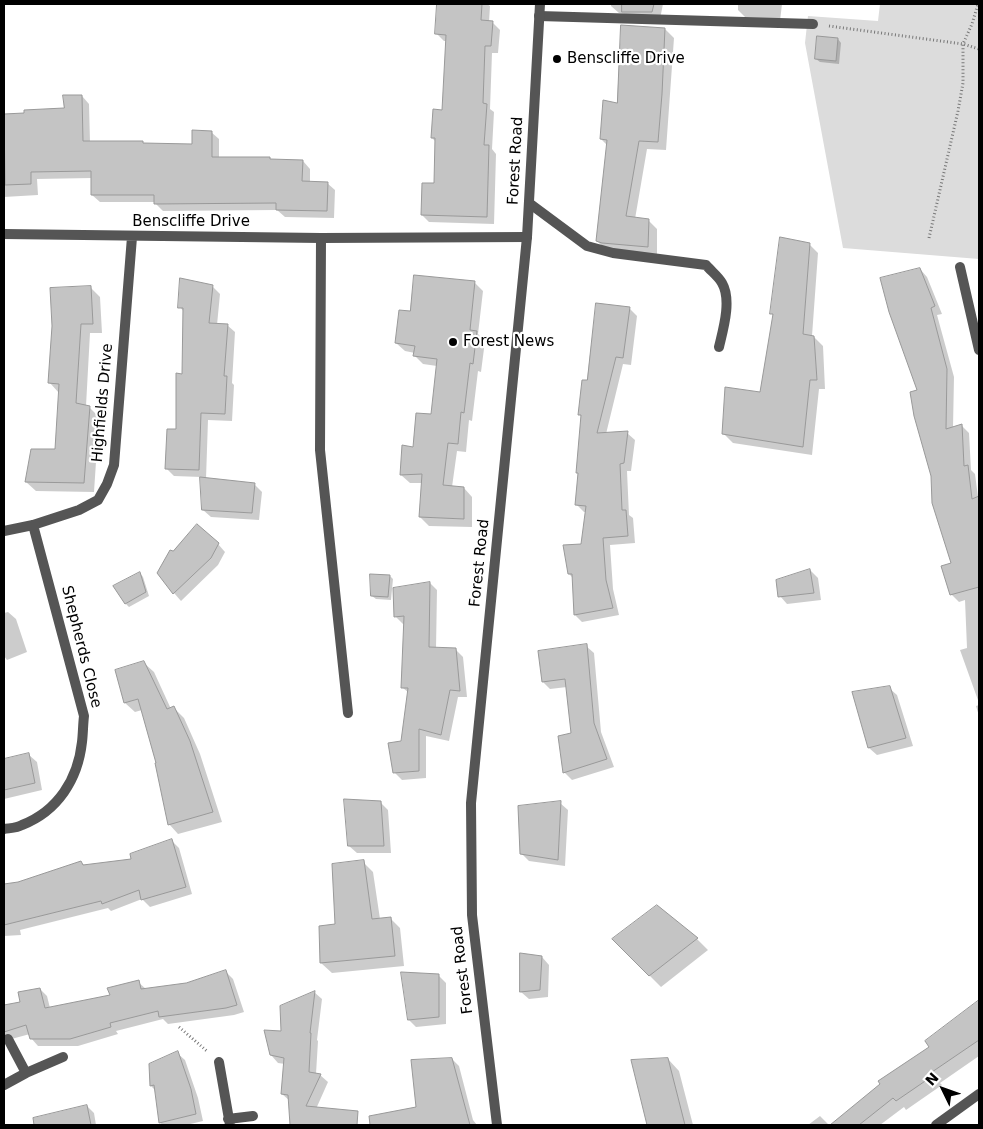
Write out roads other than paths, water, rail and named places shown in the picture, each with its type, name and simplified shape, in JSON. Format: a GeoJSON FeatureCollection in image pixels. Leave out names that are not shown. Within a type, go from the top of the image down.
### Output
{"type":"FeatureCollection","features":[{"type":"Feature","properties":{"kind":"street","name":"Forest Road"},"geometry":{"type":"LineString","coordinates":[[497,1125],[472,915],[471,803],[527,237],[540,4]]}},
{"type":"Feature","properties":{"kind":"street"},"geometry":{"type":"LineString","coordinates":[[539,16],[813,24]]}},
{"type":"Feature","properties":{"kind":"street"},"geometry":{"type":"LineString","coordinates":[[529,202],[587,246],[613,253],[706,265],[722,283],[726,296],[725,318],[719,347]]}},
{"type":"Feature","properties":{"kind":"street","name":"Benscliffe Drive"},"geometry":{"type":"LineString","coordinates":[[4,234],[132,237],[527,237]]}},
{"type":"Feature","properties":{"kind":"street","name":"Highfields Drive"},"geometry":{"type":"LineString","coordinates":[[4,531],[80,510],[98,500],[110,478],[114,465],[132,237]]}},
{"type":"Feature","properties":{"kind":"street"},"geometry":{"type":"LineString","coordinates":[[321,238],[320,450],[348,713]]}},
{"type":"Feature","properties":{"kind":"street"},"geometry":{"type":"LineString","coordinates":[[960,267],[976,316],[979,350]]}},
{"type":"Feature","properties":{"kind":"street","name":"Shepherds Close"},"geometry":{"type":"LineString","coordinates":[[4,829],[22,826],[46,812],[65,792],[77,766],[82,742],[84,716],[33,524]]}},
{"type":"Feature","properties":{"kind":"street"},"geometry":{"type":"LineString","coordinates":[[8,1039],[26,1073]]}},
{"type":"Feature","properties":{"kind":"street"},"geometry":{"type":"LineString","coordinates":[[4,1085],[63,1057]]}},
{"type":"Feature","properties":{"kind":"street"},"geometry":{"type":"LineString","coordinates":[[219,1062],[229,1122],[253,1116]]}},
{"type":"Feature","properties":{"kind":"street"},"geometry":{"type":"LineString","coordinates":[[936,1125],[979,1094]]}},
{"type":"Feature","properties":{"kind":"place","name":"Benscliffe Drive"},"geometry":{"type":"Point","coordinates":[557,59]}},
{"type":"Feature","properties":{"kind":"place","name":"Forest News"},"geometry":{"type":"Point","coordinates":[453,342]}}]}
